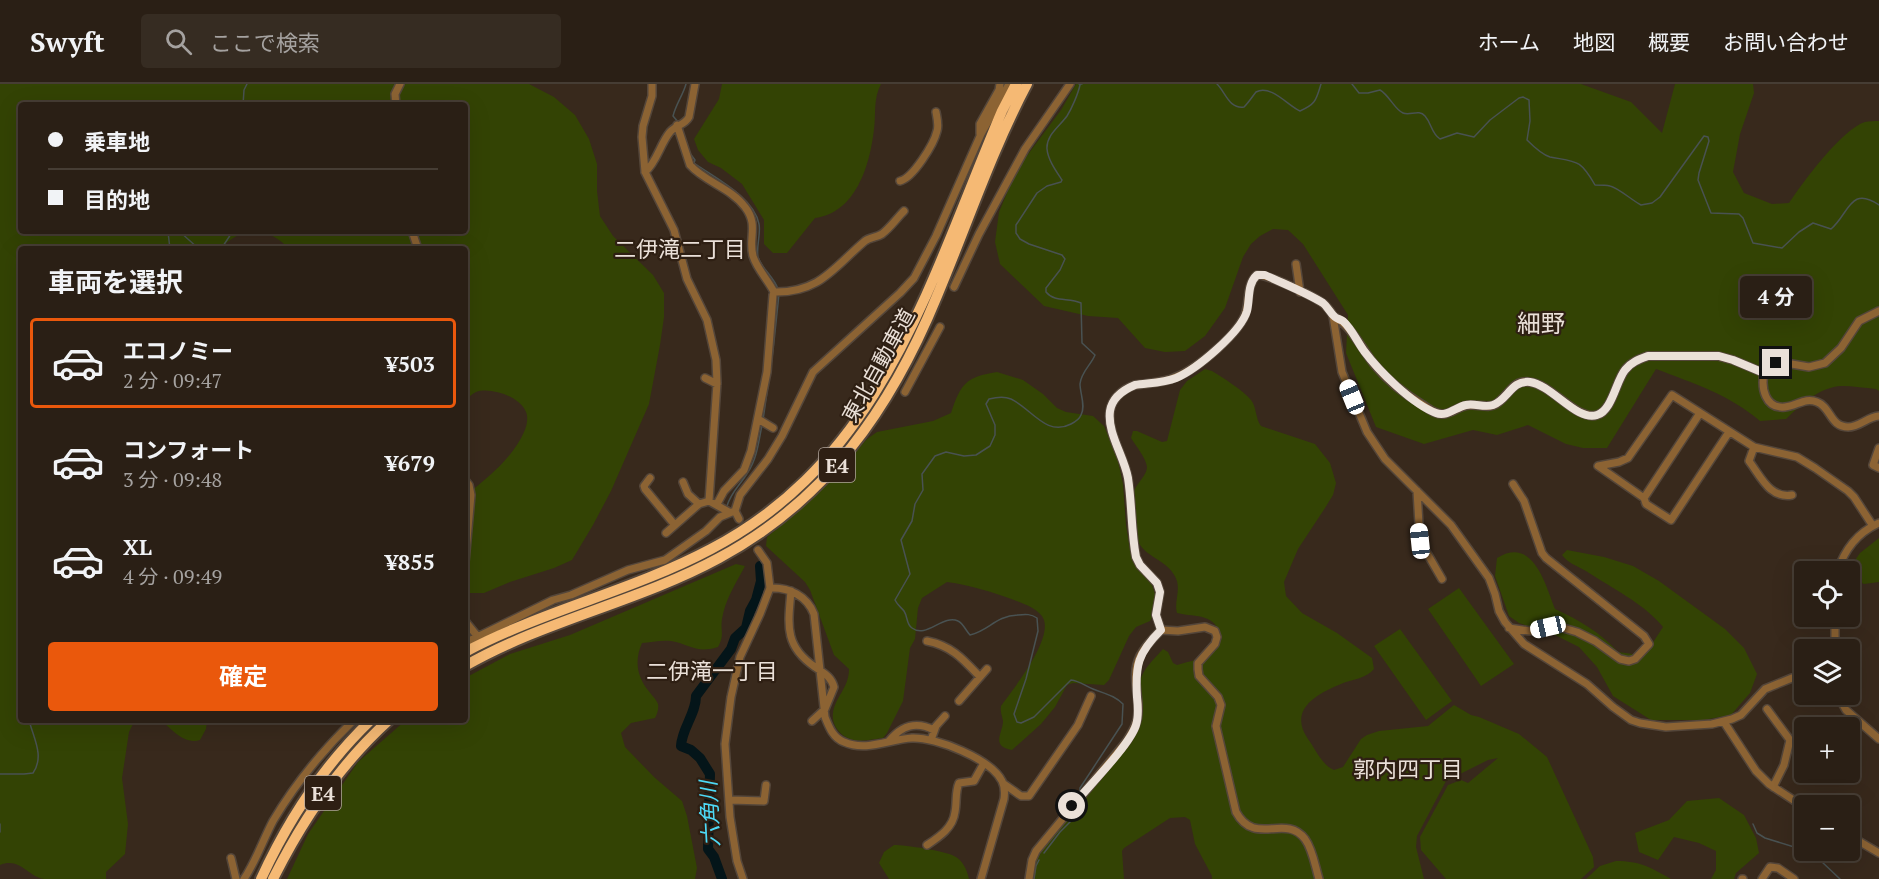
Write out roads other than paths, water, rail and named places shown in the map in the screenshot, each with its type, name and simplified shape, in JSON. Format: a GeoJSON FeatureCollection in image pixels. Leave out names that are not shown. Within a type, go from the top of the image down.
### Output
{"type":"FeatureCollection","features":[{"type":"Feature","properties":{"kind":"highway","name":"東北自動車道"},"geometry":{"type":"LineString","coordinates":[[468,651],[518,627],[647,579],[712,549],[773,509],[826,459],[877,391],[908,334],[998,120],[1016,84]]}},
{"type":"Feature","properties":{"kind":"highway","name":"東北自動車道"},"geometry":{"type":"LineString","coordinates":[[468,665],[523,638],[653,589],[718,559],[745,544],[787,513],[835,467],[873,420],[913,349],[937,297],[999,142],[1027,84]]}},
{"type":"Feature","properties":{"kind":"highway","name":"E4"},"geometry":{"type":"LineString","coordinates":[[261,879],[287,827],[318,780],[332,761],[368,723]]}},
{"type":"Feature","properties":{"kind":"highway","name":"E4"},"geometry":{"type":"LineString","coordinates":[[273,879],[296,834],[328,787],[360,748],[386,723]]}},
{"type":"Feature","properties":{"kind":"street"},"geometry":{"type":"LineString","coordinates":[[396,102],[395,94],[400,84]]}},
{"type":"Feature","properties":{"kind":"street"},"geometry":{"type":"LineString","coordinates":[[652,84],[652,96],[642,136],[645,172],[672,224],[687,279],[707,320],[716,360],[717,384],[709,501]]}},
{"type":"Feature","properties":{"kind":"street"},"geometry":{"type":"LineString","coordinates":[[645,172],[654,161],[664,139],[677,125],[686,122],[689,117],[695,84]]}},
{"type":"Feature","properties":{"kind":"street"},"geometry":{"type":"LineString","coordinates":[[980,136],[980,124],[1000,84]]}},
{"type":"Feature","properties":{"kind":"street"},"geometry":{"type":"LineString","coordinates":[[468,642],[553,600],[571,595],[628,570],[665,560],[732,512],[740,495],[768,459],[782,436],[813,372],[914,278],[936,236],[980,136],[1009,84]]}},
{"type":"Feature","properties":{"kind":"street"},"geometry":{"type":"LineString","coordinates":[[954,287],[979,234],[1025,149],[1070,84]]}},
{"type":"Feature","properties":{"kind":"street"},"geometry":{"type":"LineString","coordinates":[[900,181],[909,177],[936,135],[938,128],[936,112]]}},
{"type":"Feature","properties":{"kind":"street"},"geometry":{"type":"LineString","coordinates":[[677,125],[690,165],[694,170],[726,190],[747,208],[753,222],[754,259],[774,292],[762,421],[747,465],[724,491],[717,504]]}},
{"type":"Feature","properties":{"kind":"street"},"geometry":{"type":"LineString","coordinates":[[774,292],[805,288],[823,279],[867,239],[882,234],[904,211]]}},
{"type":"Feature","properties":{"kind":"street"},"geometry":{"type":"LineString","coordinates":[[1296,264],[1300,292]]}},
{"type":"Feature","properties":{"kind":"street"},"geometry":{"type":"LineString","coordinates":[[1161,630],[1156,615],[1160,592],[1157,583],[1140,565],[1136,557],[1128,477],[1110,420],[1110,409],[1114,400],[1124,391],[1135,385],[1175,378],[1225,342],[1244,319],[1253,279],[1257,275],[1265,275],[1323,303],[1333,316],[1343,321],[1375,366],[1404,392],[1436,413],[1443,414],[1464,405],[1495,405],[1515,384],[1532,382],[1542,386],[1578,411],[1594,416],[1605,411],[1625,370],[1639,359],[1648,356],[1719,356],[1764,373]]}},
{"type":"Feature","properties":{"kind":"street"},"geometry":{"type":"LineString","coordinates":[[1878,314],[1859,321],[1826,363],[1809,367],[1780,362],[1764,373],[1762,382],[1767,400],[1774,405],[1785,407],[1806,400],[1815,401],[1822,405],[1833,422],[1844,427],[1852,427],[1873,416],[1879,416]]}},
{"type":"Feature","properties":{"kind":"street"},"geometry":{"type":"LineString","coordinates":[[1333,316],[1342,372],[1366,432],[1385,459],[1451,525],[1489,578],[1499,611],[1509,628],[1524,644],[1587,684],[1632,720],[1666,727],[1724,722],[1741,715],[1765,689],[1794,678]]}},
{"type":"Feature","properties":{"kind":"street"},"geometry":{"type":"LineString","coordinates":[[905,392],[940,327]]}},
{"type":"Feature","properties":{"kind":"street"},"geometry":{"type":"LineString","coordinates":[[705,378],[717,384]]}},
{"type":"Feature","properties":{"kind":"street"},"geometry":{"type":"LineString","coordinates":[[1729,432],[1671,520],[1646,504],[1644,498],[1598,466],[1628,458],[1672,395],[1754,447],[1797,457],[1848,491],[1876,525],[1854,540],[1842,561]]}},
{"type":"Feature","properties":{"kind":"street"},"geometry":{"type":"LineString","coordinates":[[1644,498],[1700,413]]}},
{"type":"Feature","properties":{"kind":"street"},"geometry":{"type":"LineString","coordinates":[[762,421],[773,428]]}},
{"type":"Feature","properties":{"kind":"street"},"geometry":{"type":"LineString","coordinates":[[1754,447],[1749,462],[1772,491],[1784,496],[1792,495]]}},
{"type":"Feature","properties":{"kind":"street"},"geometry":{"type":"LineString","coordinates":[[1879,448],[1873,465],[1879,468]]}},
{"type":"Feature","properties":{"kind":"street"},"geometry":{"type":"LineString","coordinates":[[650,478],[644,486],[645,489],[674,524]]}},
{"type":"Feature","properties":{"kind":"street"},"geometry":{"type":"LineString","coordinates":[[683,482],[688,494],[699,504]]}},
{"type":"Feature","properties":{"kind":"street"},"geometry":{"type":"LineString","coordinates":[[468,483],[471,495],[468,528]]}},
{"type":"Feature","properties":{"kind":"street"},"geometry":{"type":"LineString","coordinates":[[1509,628],[1530,631],[1560,627],[1596,641],[1620,659],[1629,661],[1649,644],[1644,636],[1546,558],[1542,553],[1524,501],[1514,484]]}},
{"type":"Feature","properties":{"kind":"street"},"geometry":{"type":"LineString","coordinates":[[1417,491],[1420,541],[1442,579]]}},
{"type":"Feature","properties":{"kind":"street"},"geometry":{"type":"LineString","coordinates":[[666,533],[699,504],[709,501],[732,512],[739,519]]}},
{"type":"Feature","properties":{"kind":"street"},"geometry":{"type":"LineString","coordinates":[[743,879],[737,861],[730,817],[725,744],[731,697],[740,657],[770,588],[767,563],[758,549]]}},
{"type":"Feature","properties":{"kind":"street"},"geometry":{"type":"LineString","coordinates":[[770,588],[791,591],[804,599],[814,614],[825,709],[830,729],[843,742],[866,746],[914,738],[939,742],[984,763],[998,774],[1004,784],[1021,795],[1029,796],[1068,741],[1086,711],[1091,696]]}},
{"type":"Feature","properties":{"kind":"street"},"geometry":{"type":"LineString","coordinates":[[791,591],[788,625],[791,639],[804,660],[829,676],[834,687],[825,709],[812,721]]}},
{"type":"Feature","properties":{"kind":"street"},"geometry":{"type":"LineString","coordinates":[[468,625],[478,637]]}},
{"type":"Feature","properties":{"kind":"street"},"geometry":{"type":"LineString","coordinates":[[1161,630],[1178,631],[1205,627],[1215,631],[1217,637],[1215,644],[1198,663],[1198,669],[1199,676],[1218,697],[1221,705],[1216,726],[1236,812],[1241,822],[1249,827],[1286,828],[1297,832],[1304,838],[1310,849],[1319,879]]}},
{"type":"Feature","properties":{"kind":"street"},"geometry":{"type":"LineString","coordinates":[[1029,879],[1036,851],[1136,727],[1137,666],[1145,648],[1161,630]]}},
{"type":"Feature","properties":{"kind":"street"},"geometry":{"type":"LineString","coordinates":[[927,641],[941,644],[959,655],[980,677]]}},
{"type":"Feature","properties":{"kind":"street"},"geometry":{"type":"LineString","coordinates":[[959,700],[987,669]]}},
{"type":"Feature","properties":{"kind":"street"},"geometry":{"type":"LineString","coordinates":[[1843,705],[1879,739]]}},
{"type":"Feature","properties":{"kind":"street"},"geometry":{"type":"LineString","coordinates":[[1767,709],[1787,735],[1790,744],[1784,765],[1773,786]]}},
{"type":"Feature","properties":{"kind":"street"},"geometry":{"type":"LineString","coordinates":[[931,740],[934,730],[945,716]]}},
{"type":"Feature","properties":{"kind":"street"},"geometry":{"type":"LineString","coordinates":[[1724,722],[1756,771],[1794,800]]}},
{"type":"Feature","properties":{"kind":"street"},"geometry":{"type":"LineString","coordinates":[[244,879],[274,820],[294,788],[334,739],[351,723]]}},
{"type":"Feature","properties":{"kind":"street"},"geometry":{"type":"LineString","coordinates":[[889,741],[904,727],[911,724],[934,730]]}},
{"type":"Feature","properties":{"kind":"street"},"geometry":{"type":"LineString","coordinates":[[927,845],[944,834],[951,824],[955,813],[959,783],[974,781],[984,763]]}},
{"type":"Feature","properties":{"kind":"street"},"geometry":{"type":"LineString","coordinates":[[981,879],[1004,799],[1004,784]]}},
{"type":"Feature","properties":{"kind":"street"},"geometry":{"type":"LineString","coordinates":[[730,800],[764,801],[766,785]]}},
{"type":"Feature","properties":{"kind":"street"},"geometry":{"type":"LineString","coordinates":[[1860,842],[1879,854]]}},
{"type":"Feature","properties":{"kind":"street"},"geometry":{"type":"LineString","coordinates":[[231,858],[236,879]]}},
{"type":"Feature","properties":{"kind":"street"},"geometry":{"type":"LineString","coordinates":[[1762,879],[1770,867],[1778,868],[1794,879]]}},
{"type":"Feature","properties":{"kind":"waterway"},"geometry":{"type":"LineString","coordinates":[[243,102],[247,84]]}},
{"type":"Feature","properties":{"kind":"waterway"},"geometry":{"type":"LineString","coordinates":[[679,123],[673,116],[686,84]]}},
{"type":"Feature","properties":{"kind":"waterway"},"geometry":{"type":"LineString","coordinates":[[1217,84],[1235,106],[1244,107],[1256,92],[1262,90],[1273,93],[1300,111],[1315,101],[1321,84]]}},
{"type":"Feature","properties":{"kind":"waterway"},"geometry":{"type":"LineString","coordinates":[[1352,84],[1359,93],[1380,90],[1403,113],[1423,114],[1440,139],[1457,133],[1474,137],[1490,120],[1523,97],[1529,100],[1530,121],[1527,140],[1547,156],[1577,163],[1595,185],[1613,187],[1641,205],[1652,203],[1660,197],[1704,136],[1708,137],[1709,141],[1698,180],[1711,213],[1739,214],[1743,218],[1753,243],[1782,248],[1813,223],[1831,229],[1856,200],[1862,198],[1879,205]]}},
{"type":"Feature","properties":{"kind":"waterway"},"geometry":{"type":"LineString","coordinates":[[1080,85],[1069,113],[1051,135],[1047,144],[1049,157],[1062,180],[1037,193],[1016,225],[1016,233],[1020,239],[1029,244],[1062,255],[1065,259],[1060,270],[1046,288],[1046,292],[1054,298],[1081,303],[1082,343],[1095,355],[1084,372],[1080,384],[1082,412],[1074,422],[1062,427],[1054,427],[1011,399],[1006,397],[989,399],[986,404],[995,425],[995,435],[990,446],[976,455],[964,456],[946,452],[935,456],[922,474],[923,490],[915,504],[912,521],[901,540],[910,574],[895,600],[904,611],[910,626],[917,631],[952,620],[960,622],[970,635],[1010,616],[1024,614],[1037,618],[1038,631],[1026,679],[1014,714],[1017,722],[1021,723],[1034,717],[1071,680],[1113,697],[1123,704],[1122,724],[1080,788],[1080,793]]}},
{"type":"Feature","properties":{"kind":"waterway"},"geometry":{"type":"LineString","coordinates":[[682,127],[684,137]]}},
{"type":"Feature","properties":{"kind":"waterway"},"geometry":{"type":"LineString","coordinates":[[689,152],[695,160],[694,163],[742,197],[756,214],[759,224],[758,257],[778,289]]}},
{"type":"Feature","properties":{"kind":"waterway"},"geometry":{"type":"LineString","coordinates":[[168,234],[170,246]]}},
{"type":"Feature","properties":{"kind":"waterway"},"geometry":{"type":"LineString","coordinates":[[182,234],[196,246]]}},
{"type":"Feature","properties":{"kind":"waterway"},"geometry":{"type":"LineString","coordinates":[[223,246],[231,234]]}},
{"type":"Feature","properties":{"kind":"waterway"},"geometry":{"type":"LineString","coordinates":[[763,420],[779,294]]}},
{"type":"Feature","properties":{"kind":"waterway"},"geometry":{"type":"LineString","coordinates":[[727,506],[754,461],[762,425]]}},
{"type":"Feature","properties":{"kind":"waterway","name":"六角川"},"geometry":{"type":"LineString","coordinates":[[722,879],[714,857],[708,849],[710,774],[700,758],[691,750],[681,746],[694,709],[696,696],[731,649],[735,638],[746,628],[761,581],[760,566]]}},
{"type":"Feature","properties":{"kind":"waterway"},"geometry":{"type":"LineString","coordinates":[[0,774],[33,773],[38,753],[30,723]]}},
{"type":"Feature","properties":{"kind":"waterway"},"geometry":{"type":"LineString","coordinates":[[1044,853],[1060,832],[1081,811],[1084,799]]}},
{"type":"Feature","properties":{"kind":"waterway"},"geometry":{"type":"LineString","coordinates":[[0,824],[0,832]]}},
{"type":"Feature","properties":{"kind":"waterway"},"geometry":{"type":"LineString","coordinates":[[1753,824],[1757,833],[1765,838],[1807,851],[1840,879]]}},
{"type":"Feature","properties":{"kind":"waterway"},"geometry":{"type":"LineString","coordinates":[[1034,879],[1039,860]]}},
{"type":"Feature","properties":{"kind":"district","name":"二伊滝二丁目"},"geometry":{"type":"Point","coordinates":[680,248]}},
{"type":"Feature","properties":{"kind":"district","name":"細野"},"geometry":{"type":"Point","coordinates":[1541,323]}},
{"type":"Feature","properties":{"kind":"district","name":"二伊滝一丁目"},"geometry":{"type":"Point","coordinates":[712,670]}},
{"type":"Feature","properties":{"kind":"district","name":"郭内四丁目"},"geometry":{"type":"Point","coordinates":[1408,768]}}]}
